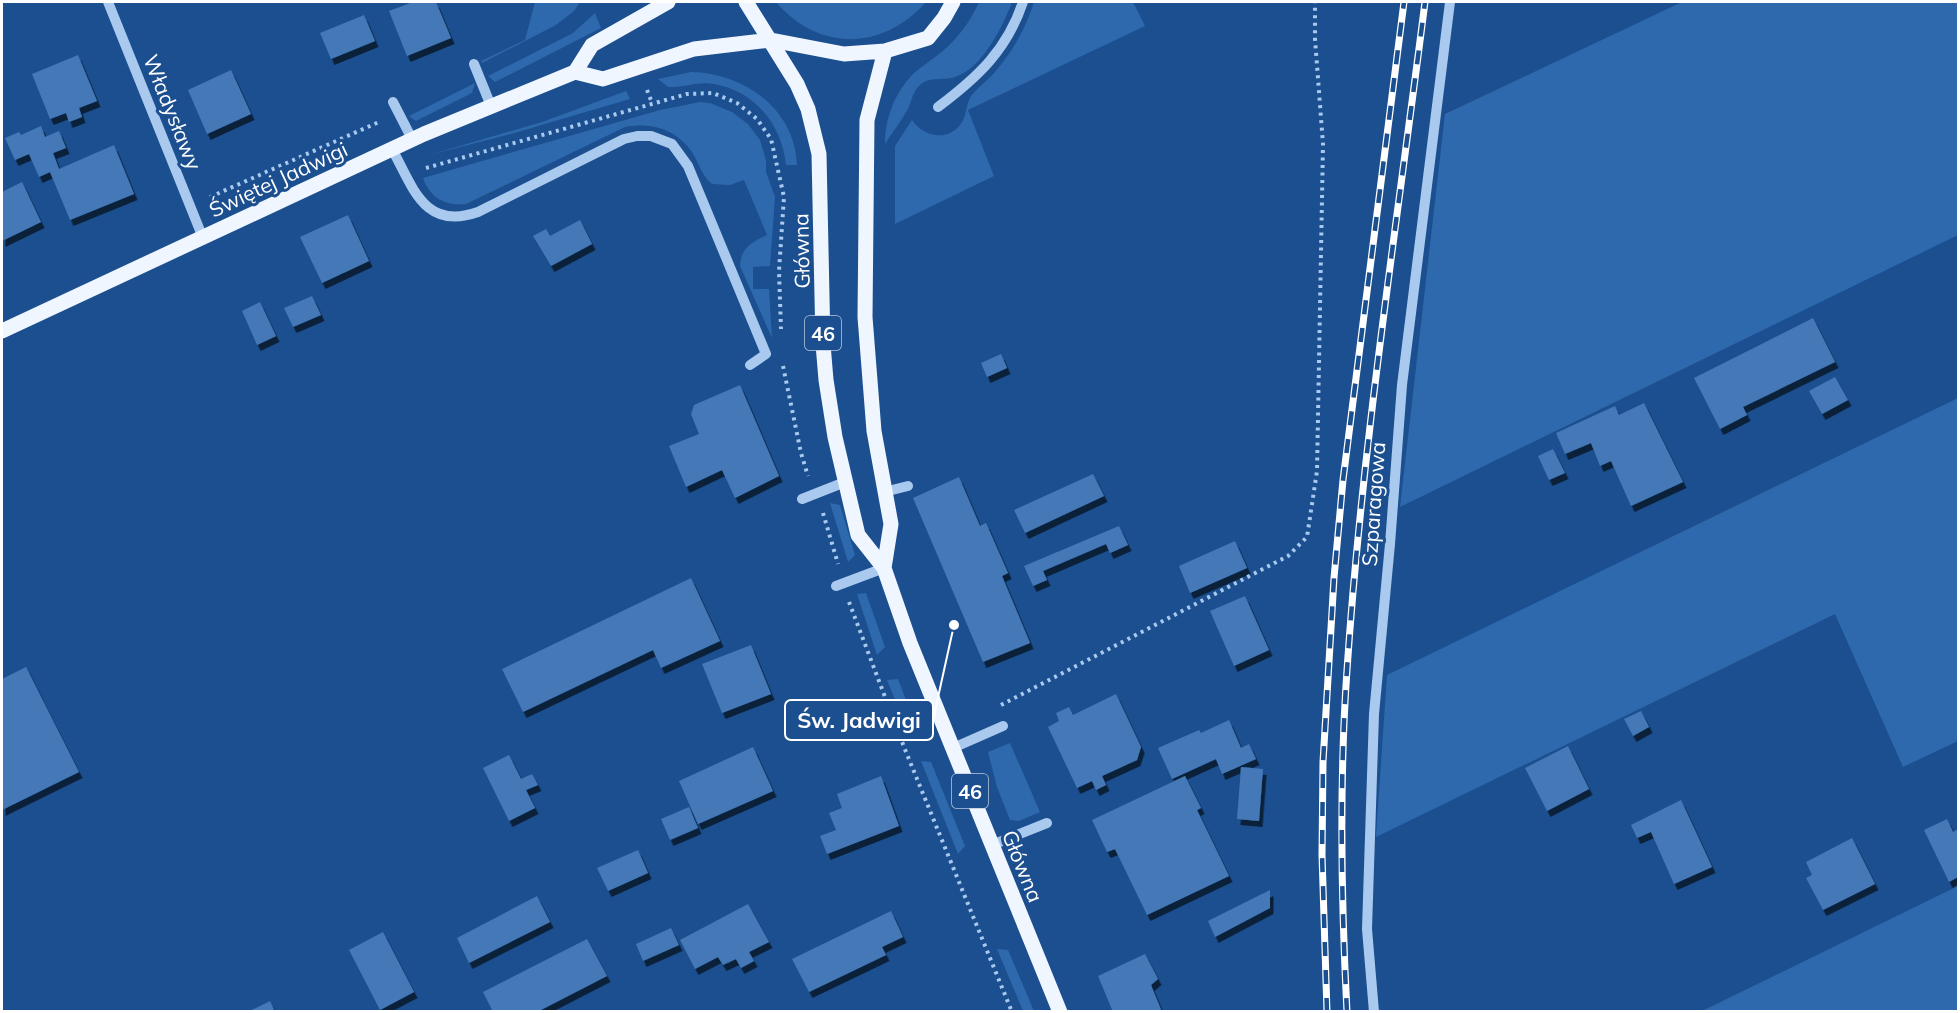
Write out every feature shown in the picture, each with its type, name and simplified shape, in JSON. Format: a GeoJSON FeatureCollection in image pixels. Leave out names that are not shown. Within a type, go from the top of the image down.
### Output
{"type":"FeatureCollection","features":[{"type":"Feature","properties":{"kind":"main road"},"geometry":{"type":"LineString","coordinates":[[668,2],[592,45],[575,72],[603,79],[694,49],[771,40],[844,54],[885,51],[928,38],[953,2]]}},
{"type":"Feature","properties":{"kind":"main road","name":"46"},"geometry":{"type":"LineString","coordinates":[[746,2],[771,40]]}},
{"type":"Feature","properties":{"kind":"main road","name":"Główna"},"geometry":{"type":"LineString","coordinates":[[771,40],[797,84],[808,109],[819,154],[826,380],[845,482],[858,535],[884,568],[910,643],[1060,1011]]}},
{"type":"Feature","properties":{"kind":"main road","name":"Główna"},"geometry":{"type":"LineString","coordinates":[[884,568],[891,524],[869,389],[865,305],[867,120],[885,51]]}},
{"type":"Feature","properties":{"kind":"main road","name":"Świętej Jadwigi"},"geometry":{"type":"LineString","coordinates":[[2,331],[412,139],[575,72]]}},
{"type":"Feature","properties":{"kind":"street","name":"Władysławy"},"geometry":{"type":"LineString","coordinates":[[108,2],[203,238]]}},
{"type":"Feature","properties":{"kind":"street"},"geometry":{"type":"LineString","coordinates":[[938,107],[984,70],[1011,30],[1023,2]]}},
{"type":"Feature","properties":{"kind":"street","name":"Szparagowa"},"geometry":{"type":"LineString","coordinates":[[1374,1011],[1367,929],[1374,714],[1402,385],[1450,2]]}},
{"type":"Feature","properties":{"kind":"street"},"geometry":{"type":"LineString","coordinates":[[474,64],[491,106]]}},
{"type":"Feature","properties":{"kind":"street"},"geometry":{"type":"LineString","coordinates":[[393,102],[412,139]]}},
{"type":"Feature","properties":{"kind":"street"},"geometry":{"type":"LineString","coordinates":[[392,149],[423,204],[443,216],[455,218],[477,212],[624,139],[651,136],[672,144],[688,166],[766,354],[750,365]]}},
{"type":"Feature","properties":{"kind":"street"},"geometry":{"type":"LineString","coordinates":[[802,499],[845,482]]}},
{"type":"Feature","properties":{"kind":"street"},"geometry":{"type":"LineString","coordinates":[[884,492],[908,486]]}},
{"type":"Feature","properties":{"kind":"street"},"geometry":{"type":"LineString","coordinates":[[840,584],[884,568]]}},
{"type":"Feature","properties":{"kind":"street"},"geometry":{"type":"LineString","coordinates":[[953,748],[1003,726]]}},
{"type":"Feature","properties":{"kind":"street"},"geometry":{"type":"LineString","coordinates":[[992,845],[1047,823]]}},
{"type":"Feature","properties":{"kind":"path"},"geometry":{"type":"LineString","coordinates":[[997,706],[1288,556],[1307,537],[1317,471],[1323,156],[1315,2]]}},
{"type":"Feature","properties":{"kind":"path"},"geometry":{"type":"LineString","coordinates":[[645,84],[652,103]]}},
{"type":"Feature","properties":{"kind":"path"},"geometry":{"type":"LineString","coordinates":[[423,168],[687,94],[713,93],[737,103],[766,129],[775,151],[784,197],[779,291],[781,332]]}},
{"type":"Feature","properties":{"kind":"path"},"geometry":{"type":"LineString","coordinates":[[190,206],[380,122]]}},
{"type":"Feature","properties":{"kind":"path"},"geometry":{"type":"LineString","coordinates":[[783,363],[784,379],[801,453],[817,493],[840,584],[1012,1011]]}},
{"type":"Feature","properties":{"kind":"shaded area"},"geometry":{"type":"Polygon","coordinates":[[[535,2],[580,2],[574,11],[556,25],[482,63],[481,61],[525,40],[535,2]]]}},
{"type":"Feature","properties":{"kind":"shaded area"},"geometry":{"type":"Polygon","coordinates":[[[776,2],[926,2],[909,18],[890,30],[871,37],[851,39],[831,37],[812,30],[793,18],[776,2]]]}},
{"type":"Feature","properties":{"kind":"shaded area"},"geometry":{"type":"Polygon","coordinates":[[[979,2],[1012,2],[990,46],[983,56],[965,72],[955,77],[932,80],[920,85],[908,109],[885,144],[889,115],[901,88],[914,73],[955,40],[979,2]]]}},
{"type":"Feature","properties":{"kind":"shaded area"},"geometry":{"type":"Polygon","coordinates":[[[1034,2],[1133,2],[1145,26],[968,110],[994,176],[895,224],[895,146],[912,120],[923,131],[930,134],[944,135],[957,128],[964,119],[971,96],[1001,65],[1018,40],[1034,2]]]}},
{"type":"Feature","properties":{"kind":"shaded area"},"geometry":{"type":"Polygon","coordinates":[[[1682,2],[1958,2],[1958,235],[1400,507],[1445,114],[1682,2]]]}},
{"type":"Feature","properties":{"kind":"shaded area"},"geometry":{"type":"Polygon","coordinates":[[[595,13],[601,28],[495,82],[488,76],[573,33],[595,13]]]}},
{"type":"Feature","properties":{"kind":"shaded area"},"geometry":{"type":"Polygon","coordinates":[[[691,72],[729,79],[763,98],[787,127],[794,145],[797,165],[786,165],[779,136],[772,124],[754,102],[742,94],[708,83],[668,87],[658,79],[691,72]]]}},
{"type":"Feature","properties":{"kind":"shaded area"},"geometry":{"type":"Polygon","coordinates":[[[475,83],[472,93],[416,121],[409,116],[475,83]]]}},
{"type":"Feature","properties":{"kind":"shaded area"},"geometry":{"type":"Polygon","coordinates":[[[626,91],[630,99],[429,155],[542,122],[626,91]]]}},
{"type":"Feature","properties":{"kind":"shaded area"},"geometry":{"type":"Polygon","coordinates":[[[700,102],[710,103],[732,112],[748,124],[760,140],[766,160],[766,172],[775,197],[770,266],[753,267],[753,289],[769,289],[772,338],[740,266],[745,250],[752,243],[767,235],[744,180],[730,185],[712,184],[686,144],[671,133],[653,127],[625,127],[466,204],[451,204],[434,196],[423,178],[660,110],[700,102]]]}},
{"type":"Feature","properties":{"kind":"shaded area"},"geometry":{"type":"Polygon","coordinates":[[[1958,398],[1958,741],[1903,767],[1835,614],[1376,837],[1387,675],[1958,398]]]}},
{"type":"Feature","properties":{"kind":"shaded area"},"geometry":{"type":"Polygon","coordinates":[[[830,503],[840,505],[855,555],[848,562],[830,503]]]}},
{"type":"Feature","properties":{"kind":"shaded area"},"geometry":{"type":"Polygon","coordinates":[[[866,593],[885,647],[877,655],[857,594],[866,593]]]}},
{"type":"Feature","properties":{"kind":"shaded area"},"geometry":{"type":"Polygon","coordinates":[[[898,679],[919,734],[912,742],[887,680],[898,679]]]}},
{"type":"Feature","properties":{"kind":"shaded area"},"geometry":{"type":"Polygon","coordinates":[[[1010,743],[1040,812],[1019,821],[1010,820],[997,787],[988,752],[1010,743]]]}},
{"type":"Feature","properties":{"kind":"shaded area"},"geometry":{"type":"Polygon","coordinates":[[[921,761],[931,762],[965,846],[958,854],[921,761]]]}},
{"type":"Feature","properties":{"kind":"shaded area"},"geometry":{"type":"Polygon","coordinates":[[[1958,886],[1958,1011],[1702,1011],[1958,886]]]}},
{"type":"Feature","properties":{"kind":"shaded area"},"geometry":{"type":"Polygon","coordinates":[[[997,949],[1008,950],[1034,1011],[1023,1011],[997,949]]]}},
{"type":"Feature","properties":{"kind":"building"},"geometry":{"type":"Polygon","coordinates":[[[413,2],[436,2],[451,38],[407,56],[389,11],[413,2]]]}},
{"type":"Feature","properties":{"kind":"building"},"geometry":{"type":"Polygon","coordinates":[[[364,15],[375,41],[331,59],[320,33],[364,15]]]}},
{"type":"Feature","properties":{"kind":"building"},"geometry":{"type":"Polygon","coordinates":[[[78,55],[97,101],[79,108],[82,117],[69,122],[66,113],[50,119],[32,74],[78,55]]]}},
{"type":"Feature","properties":{"kind":"building"},"geometry":{"type":"Polygon","coordinates":[[[231,70],[251,114],[207,134],[188,90],[231,70]]]}},
{"type":"Feature","properties":{"kind":"building"},"geometry":{"type":"Polygon","coordinates":[[[41,126],[45,137],[59,131],[66,148],[53,153],[59,169],[114,145],[134,194],[70,220],[50,172],[39,177],[29,154],[15,160],[5,138],[19,132],[21,135],[41,126]]]}},
{"type":"Feature","properties":{"kind":"building"},"geometry":{"type":"Polygon","coordinates":[[[22,182],[41,222],[2,241],[2,192],[22,182]]]}},
{"type":"Feature","properties":{"kind":"building"},"geometry":{"type":"Polygon","coordinates":[[[348,215],[369,261],[322,283],[300,237],[348,215]]]}},
{"type":"Feature","properties":{"kind":"building"},"geometry":{"type":"Polygon","coordinates":[[[580,220],[592,244],[551,266],[533,236],[546,229],[550,236],[580,220]]]}},
{"type":"Feature","properties":{"kind":"building"},"geometry":{"type":"Polygon","coordinates":[[[312,296],[321,315],[293,327],[284,308],[312,296]]]}},
{"type":"Feature","properties":{"kind":"building"},"geometry":{"type":"Polygon","coordinates":[[[260,302],[276,336],[257,345],[242,311],[260,302]]]}},
{"type":"Feature","properties":{"kind":"building"},"geometry":{"type":"Polygon","coordinates":[[[1813,318],[1835,362],[1743,407],[1747,415],[1720,429],[1694,378],[1813,318]]]}},
{"type":"Feature","properties":{"kind":"building"},"geometry":{"type":"Polygon","coordinates":[[[1001,354],[1007,368],[987,377],[981,363],[1001,354]]]}},
{"type":"Feature","properties":{"kind":"building"},"geometry":{"type":"Polygon","coordinates":[[[1835,377],[1848,400],[1822,414],[1809,391],[1835,377]]]}},
{"type":"Feature","properties":{"kind":"building"},"geometry":{"type":"Polygon","coordinates":[[[740,385],[779,476],[735,498],[722,470],[686,487],[669,446],[699,434],[691,414],[694,405],[740,385]]]}},
{"type":"Feature","properties":{"kind":"building"},"geometry":{"type":"Polygon","coordinates":[[[1644,403],[1683,482],[1631,506],[1611,461],[1600,466],[1591,443],[1565,454],[1556,433],[1615,406],[1619,415],[1644,403]]]}},
{"type":"Feature","properties":{"kind":"building"},"geometry":{"type":"Polygon","coordinates":[[[1553,449],[1565,473],[1549,480],[1538,456],[1553,449]]]}},
{"type":"Feature","properties":{"kind":"building"},"geometry":{"type":"Polygon","coordinates":[[[1093,474],[1104,496],[1025,533],[1014,510],[1093,474]]]}},
{"type":"Feature","properties":{"kind":"building"},"geometry":{"type":"Polygon","coordinates":[[[959,477],[980,526],[986,523],[1008,573],[1002,576],[1030,643],[983,662],[913,498],[959,477]]]}},
{"type":"Feature","properties":{"kind":"building"},"geometry":{"type":"Polygon","coordinates":[[[1119,526],[1128,545],[1110,553],[1106,544],[1043,571],[1047,580],[1033,586],[1024,566],[1119,526]]]}},
{"type":"Feature","properties":{"kind":"building"},"geometry":{"type":"Polygon","coordinates":[[[1235,541],[1247,568],[1190,593],[1179,566],[1235,541]]]}},
{"type":"Feature","properties":{"kind":"building"},"geometry":{"type":"Polygon","coordinates":[[[691,578],[720,641],[661,668],[653,650],[523,712],[502,669],[691,578]]]}},
{"type":"Feature","properties":{"kind":"building"},"geometry":{"type":"Polygon","coordinates":[[[1245,596],[1269,650],[1234,666],[1210,611],[1245,596]]]}},
{"type":"Feature","properties":{"kind":"building"},"geometry":{"type":"Polygon","coordinates":[[[751,645],[771,694],[722,713],[702,664],[751,645]]]}},
{"type":"Feature","properties":{"kind":"building"},"geometry":{"type":"Polygon","coordinates":[[[26,667],[79,772],[2,810],[2,679],[26,667]]]}},
{"type":"Feature","properties":{"kind":"building"},"geometry":{"type":"Polygon","coordinates":[[[1116,694],[1141,747],[1137,760],[1102,776],[1106,785],[1096,790],[1092,781],[1077,788],[1048,727],[1059,721],[1056,713],[1069,707],[1073,715],[1116,694]]]}},
{"type":"Feature","properties":{"kind":"building"},"geometry":{"type":"Polygon","coordinates":[[[1641,711],[1649,727],[1633,736],[1624,719],[1641,711]]]}},
{"type":"Feature","properties":{"kind":"building"},"geometry":{"type":"Polygon","coordinates":[[[1229,720],[1241,748],[1249,744],[1256,759],[1222,774],[1216,759],[1172,779],[1158,748],[1199,730],[1201,733],[1229,720]]]}},
{"type":"Feature","properties":{"kind":"building"},"geometry":{"type":"Polygon","coordinates":[[[1568,746],[1589,789],[1547,811],[1525,768],[1568,746]]]}},
{"type":"Feature","properties":{"kind":"building"},"geometry":{"type":"Polygon","coordinates":[[[753,747],[773,791],[698,824],[679,781],[753,747]]]}},
{"type":"Feature","properties":{"kind":"building"},"geometry":{"type":"Polygon","coordinates":[[[509,755],[521,779],[532,774],[538,785],[526,790],[535,808],[509,821],[483,768],[509,755]]]}},
{"type":"Feature","properties":{"kind":"building"},"geometry":{"type":"Polygon","coordinates":[[[1241,767],[1263,769],[1259,821],[1237,819],[1241,767]]]}},
{"type":"Feature","properties":{"kind":"building"},"geometry":{"type":"Polygon","coordinates":[[[881,776],[899,826],[827,854],[820,836],[836,830],[829,813],[842,808],[837,794],[881,776]]]}},
{"type":"Feature","properties":{"kind":"building"},"geometry":{"type":"Polygon","coordinates":[[[1185,776],[1201,808],[1197,810],[1229,876],[1147,915],[1115,849],[1107,852],[1092,820],[1185,776]]]}},
{"type":"Feature","properties":{"kind":"building"},"geometry":{"type":"Polygon","coordinates":[[[1681,800],[1712,867],[1674,884],[1651,832],[1637,838],[1631,825],[1681,800]]]}},
{"type":"Feature","properties":{"kind":"building"},"geometry":{"type":"Polygon","coordinates":[[[689,807],[698,828],[670,840],[661,819],[689,807]]]}},
{"type":"Feature","properties":{"kind":"building"},"geometry":{"type":"Polygon","coordinates":[[[1947,819],[1953,832],[1958,829],[1958,877],[1949,882],[1924,830],[1947,819]]]}},
{"type":"Feature","properties":{"kind":"building"},"geometry":{"type":"Polygon","coordinates":[[[1852,838],[1875,884],[1823,910],[1806,878],[1812,875],[1806,862],[1852,838]]]}},
{"type":"Feature","properties":{"kind":"building"},"geometry":{"type":"Polygon","coordinates":[[[638,850],[648,873],[608,891],[597,868],[638,850]]]}},
{"type":"Feature","properties":{"kind":"building"},"geometry":{"type":"Polygon","coordinates":[[[1270,890],[1270,908],[1215,937],[1208,921],[1270,890]]]}},
{"type":"Feature","properties":{"kind":"building"},"geometry":{"type":"Polygon","coordinates":[[[537,896],[550,922],[469,963],[457,938],[537,896]]]}},
{"type":"Feature","properties":{"kind":"building"},"geometry":{"type":"Polygon","coordinates":[[[748,904],[769,942],[749,952],[754,961],[741,968],[736,959],[723,965],[718,957],[695,969],[680,940],[748,904]]]}},
{"type":"Feature","properties":{"kind":"building"},"geometry":{"type":"Polygon","coordinates":[[[891,911],[903,937],[882,947],[886,955],[809,992],[792,959],[891,911]]]}},
{"type":"Feature","properties":{"kind":"building"},"geometry":{"type":"Polygon","coordinates":[[[671,928],[679,945],[643,961],[636,944],[671,928]]]}},
{"type":"Feature","properties":{"kind":"building"},"geometry":{"type":"Polygon","coordinates":[[[383,932],[414,992],[380,1010],[349,950],[383,932]]]}},
{"type":"Feature","properties":{"kind":"building"},"geometry":{"type":"Polygon","coordinates":[[[587,939],[607,976],[537,1012],[493,1012],[483,992],[587,939]]]}},
{"type":"Feature","properties":{"kind":"building"},"geometry":{"type":"Polygon","coordinates":[[[1145,954],[1158,979],[1151,985],[1162,1012],[1113,1012],[1098,976],[1145,954]]]}},
{"type":"Feature","properties":{"kind":"building"},"geometry":{"type":"Polygon","coordinates":[[[270,1001],[275,1012],[248,1012],[270,1001]]]}},
{"type":"Feature","properties":{"kind":"railway"},"geometry":{"type":"LineString","coordinates":[[1327,1012],[1322,855],[1323,762],[1334,578],[1343,480],[1404,2]]}},
{"type":"Feature","properties":{"kind":"railway"},"geometry":{"type":"LineString","coordinates":[[1347,1012],[1342,841],[1347,670],[1371,419],[1425,2]]}},
{"type":"Feature","properties":{"kind":"place","name":"Św. Jadwigi"},"geometry":{"type":"Point","coordinates":[954,625]}}]}
